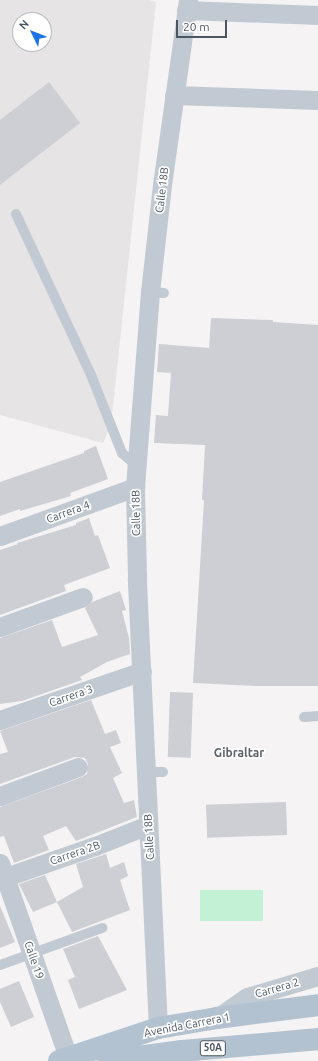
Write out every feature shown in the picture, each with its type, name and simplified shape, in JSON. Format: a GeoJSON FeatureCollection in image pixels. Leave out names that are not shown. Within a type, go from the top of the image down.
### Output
{"type":"FeatureCollection","features":[{"type":"Feature","properties":{"kind":"main road","name":"Avenida Carrera 1"},"geometry":{"type":"LineString","coordinates":[[63,1059],[158,1028],[217,1018],[318,1005]]}},
{"type":"Feature","properties":{"kind":"main road"},"geometry":{"type":"LineString","coordinates":[[318,1017],[314,1022],[315,1029],[318,1034]]}},
{"type":"Feature","properties":{"kind":"main road"},"geometry":{"type":"LineString","coordinates":[[182,1051],[217,1018]]}},
{"type":"Feature","properties":{"kind":"main road","name":"Avenida Carrera 1"},"geometry":{"type":"LineString","coordinates":[[108,1061],[182,1051],[318,1039]]}},
{"type":"Feature","properties":{"kind":"street"},"geometry":{"type":"LineString","coordinates":[[187,5],[318,15]]}},
{"type":"Feature","properties":{"kind":"street","name":"Calle 18B"},"geometry":{"type":"LineString","coordinates":[[158,1028],[148,825],[154,772],[142,671],[135,487],[157,293],[162,184],[187,5]]}},
{"type":"Feature","properties":{"kind":"street"},"geometry":{"type":"LineString","coordinates":[[174,95],[318,100]]}},
{"type":"Feature","properties":{"kind":"street","name":"Carrera 4"},"geometry":{"type":"LineString","coordinates":[[0,536],[135,487]]}},
{"type":"Feature","properties":{"kind":"street"},"geometry":{"type":"LineString","coordinates":[[0,627],[83,597]]}},
{"type":"Feature","properties":{"kind":"street","name":"Carrera 3"},"geometry":{"type":"LineString","coordinates":[[0,720],[142,671]]}},
{"type":"Feature","properties":{"kind":"street"},"geometry":{"type":"LineString","coordinates":[[0,796],[78,767]]}},
{"type":"Feature","properties":{"kind":"street","name":"Carrera 2B"},"geometry":{"type":"LineString","coordinates":[[2,873],[95,846],[148,825]]}},
{"type":"Feature","properties":{"kind":"street","name":"Calle 19"},"geometry":{"type":"LineString","coordinates":[[2,873],[32,954],[63,1059]]}},
{"type":"Feature","properties":{"kind":"street","name":"Carrera 2"},"geometry":{"type":"LineString","coordinates":[[217,1018],[247,997],[318,976]]}},
{"type":"Feature","properties":{"kind":"lane"},"geometry":{"type":"LineString","coordinates":[[16,214],[91,375],[122,454],[137,466]]}},
{"type":"Feature","properties":{"kind":"lane"},"geometry":{"type":"LineString","coordinates":[[304,717],[318,716]]}},
{"type":"Feature","properties":{"kind":"lane"},"geometry":{"type":"LineString","coordinates":[[0,965],[102,928]]}},
{"type":"Feature","properties":{"kind":"shaded area"},"geometry":{"type":"Polygon","coordinates":[[[0,0],[149,0],[156,2],[111,425],[103,443],[0,415],[0,0]]]}},
{"type":"Feature","properties":{"kind":"green space"},"geometry":{"type":"Polygon","coordinates":[[[200,890],[263,890],[263,921],[200,921],[200,890]]]}},
{"type":"Feature","properties":{"kind":"building"},"geometry":{"type":"Polygon","coordinates":[[[49,82],[80,123],[0,185],[0,120],[49,82]]]}},
{"type":"Feature","properties":{"kind":"building"},"geometry":{"type":"Polygon","coordinates":[[[211,318],[273,320],[273,322],[318,325],[318,686],[256,686],[193,683],[204,500],[202,500],[205,445],[154,443],[156,415],[168,416],[171,373],[157,372],[159,344],[209,348],[211,318]]]}},
{"type":"Feature","properties":{"kind":"building"},"geometry":{"type":"Polygon","coordinates":[[[96,446],[108,479],[70,493],[71,496],[20,511],[20,509],[0,516],[0,482],[84,453],[84,451],[96,446]]]}},
{"type":"Feature","properties":{"kind":"building"},"geometry":{"type":"Polygon","coordinates":[[[89,518],[95,536],[98,535],[110,568],[64,585],[66,591],[0,615],[0,550],[18,544],[17,543],[76,525],[76,523],[89,518]]]}},
{"type":"Feature","properties":{"kind":"building"},"geometry":{"type":"Polygon","coordinates":[[[120,591],[126,610],[122,611],[129,638],[130,654],[107,662],[80,677],[82,680],[22,701],[0,704],[0,638],[52,620],[62,647],[98,635],[85,608],[92,602],[120,591]]]}},
{"type":"Feature","properties":{"kind":"building"},"geometry":{"type":"Polygon","coordinates":[[[170,692],[193,693],[191,758],[168,757],[170,692]]]}},
{"type":"Feature","properties":{"kind":"building"},"geometry":{"type":"Polygon","coordinates":[[[91,700],[105,734],[116,730],[121,743],[110,747],[122,773],[113,778],[124,803],[134,800],[137,817],[76,841],[66,826],[43,836],[49,850],[14,863],[4,836],[0,837],[0,807],[82,777],[87,774],[88,764],[85,758],[75,757],[0,784],[0,754],[8,752],[0,731],[91,700]]]}},
{"type":"Feature","properties":{"kind":"building"},"geometry":{"type":"Polygon","coordinates":[[[286,802],[287,835],[207,838],[206,805],[286,802]]]}},
{"type":"Feature","properties":{"kind":"building"},"geometry":{"type":"Polygon","coordinates":[[[106,854],[110,868],[124,862],[128,876],[120,880],[130,910],[72,932],[57,902],[83,887],[76,864],[106,854]]]}},
{"type":"Feature","properties":{"kind":"building"},"geometry":{"type":"Polygon","coordinates":[[[45,875],[57,902],[33,912],[19,884],[45,875]]]}},
{"type":"Feature","properties":{"kind":"building"},"geometry":{"type":"Polygon","coordinates":[[[0,906],[15,942],[0,948],[0,906]]]}},
{"type":"Feature","properties":{"kind":"building"},"geometry":{"type":"Polygon","coordinates":[[[98,936],[127,990],[79,1009],[68,980],[75,977],[63,949],[98,936]]]}},
{"type":"Feature","properties":{"kind":"building"},"geometry":{"type":"Polygon","coordinates":[[[19,981],[34,1017],[11,1027],[0,1002],[0,989],[19,981]]]}},
{"type":"Feature","properties":{"kind":"district","name":"Gibraltar"},"geometry":{"type":"Point","coordinates":[239,753]}}]}
